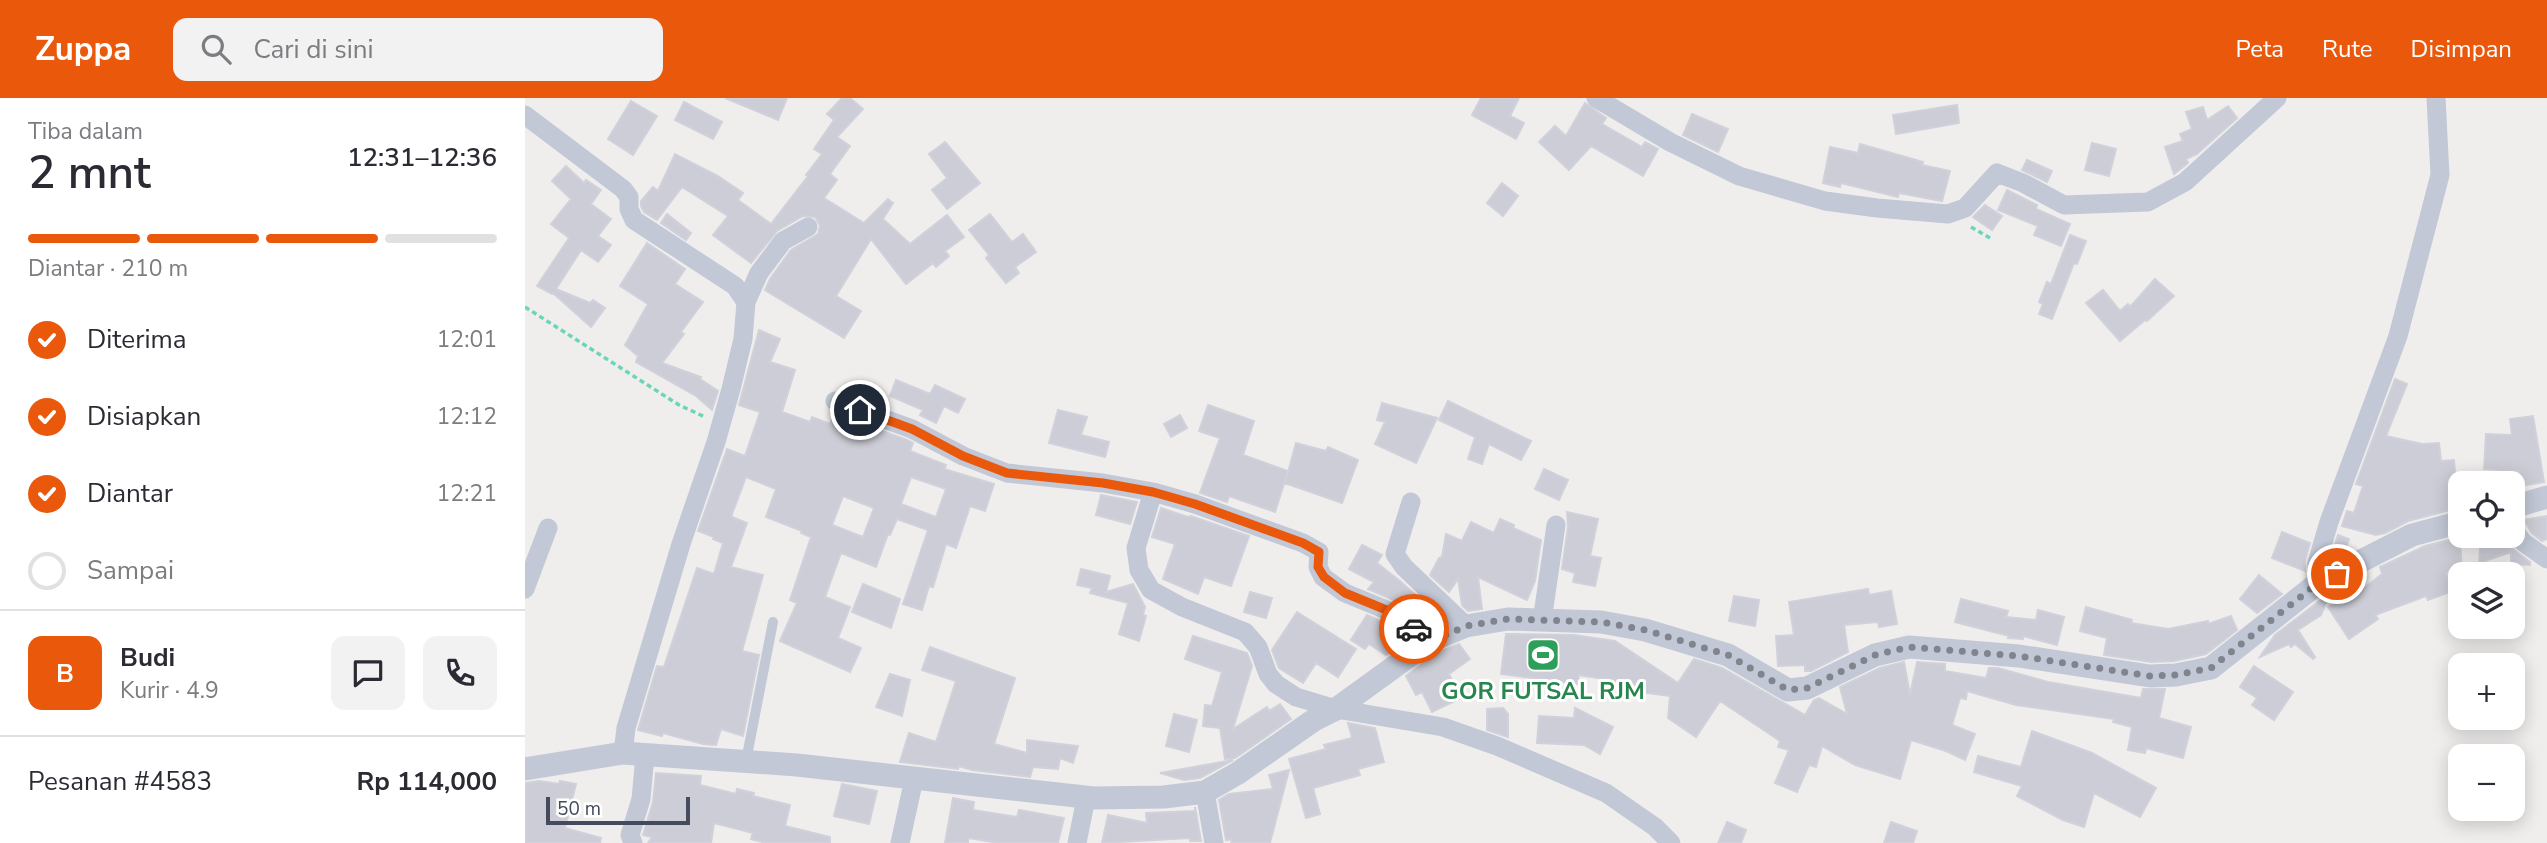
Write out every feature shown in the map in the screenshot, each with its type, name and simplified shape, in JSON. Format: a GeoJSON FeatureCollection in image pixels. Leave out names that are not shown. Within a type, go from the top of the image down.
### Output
{"type":"FeatureCollection","features":[{"type":"Feature","properties":{"kind":"street"},"geometry":{"type":"LineString","coordinates":[[1596,98],[1670,142],[1738,176],[1825,201],[1948,214],[1965,208],[1997,173],[2023,183],[2064,205],[2148,202],[2185,182],[2277,98]]}},
{"type":"Feature","properties":{"kind":"street"},"geometry":{"type":"LineString","coordinates":[[2318,583],[2317,563],[2329,522],[2398,336],[2440,175],[2436,98]]}},
{"type":"Feature","properties":{"kind":"street"},"geometry":{"type":"LineString","coordinates":[[525,115],[623,189],[629,197],[633,220],[735,286],[746,302]]}},
{"type":"Feature","properties":{"kind":"street"},"geometry":{"type":"LineString","coordinates":[[633,843],[630,835],[641,799],[634,754],[626,728],[720,425],[743,339],[746,302],[759,274],[783,242],[808,227]]}},
{"type":"Feature","properties":{"kind":"street"},"geometry":{"type":"LineString","coordinates":[[835,401],[912,429],[963,456],[1007,473],[1103,483],[1153,492],[1195,504],[1312,548],[1319,552],[1318,567],[1324,577],[1345,593],[1389,611],[1430,642]]}},
{"type":"Feature","properties":{"kind":"street"},"geometry":{"type":"LineString","coordinates":[[1153,492],[1136,548],[1139,570],[1151,590],[1182,607],[1245,632],[1258,647],[1268,674],[1276,684],[1296,697],[1336,709],[1443,727],[1497,746],[1606,793],[1655,827],[1671,843]]}},
{"type":"Feature","properties":{"kind":"street"},"geometry":{"type":"LineString","coordinates":[[2525,503],[2547,497]]}},
{"type":"Feature","properties":{"kind":"street"},"geometry":{"type":"LineString","coordinates":[[1411,502],[1395,554],[1404,567],[1466,626]]}},
{"type":"Feature","properties":{"kind":"street"},"geometry":{"type":"LineString","coordinates":[[1542,621],[1556,526]]}},
{"type":"Feature","properties":{"kind":"street"},"geometry":{"type":"LineString","coordinates":[[525,769],[634,754],[746,761],[1086,798],[1164,797],[1205,792],[1238,773],[1314,720],[1336,709],[1430,642],[1466,626],[1508,619],[1601,622],[1645,630],[1728,655],[1788,690],[1807,688],[1875,655],[1909,647],[2019,656],[2150,676],[2176,675],[2211,668],[2318,583],[2413,535],[2448,526]]}},
{"type":"Feature","properties":{"kind":"street"},"geometry":{"type":"LineString","coordinates":[[525,589],[548,528]]}},
{"type":"Feature","properties":{"kind":"street"},"geometry":{"type":"LineString","coordinates":[[2525,543],[2547,559]]}},
{"type":"Feature","properties":{"kind":"street"},"geometry":{"type":"LineString","coordinates":[[899,843],[914,779]]}},
{"type":"Feature","properties":{"kind":"street"},"geometry":{"type":"LineString","coordinates":[[1205,792],[1214,843]]}},
{"type":"Feature","properties":{"kind":"street"},"geometry":{"type":"LineString","coordinates":[[1077,843],[1086,798]]}},
{"type":"Feature","properties":{"kind":"lane"},"geometry":{"type":"LineString","coordinates":[[746,761],[773,622]]}},
{"type":"Feature","properties":{"kind":"path"},"geometry":{"type":"LineString","coordinates":[[525,307],[679,405],[720,425]]}},
{"type":"Feature","properties":{"kind":"building"},"geometry":{"type":"Polygon","coordinates":[[[725,98],[787,98],[778,120],[725,98]]]}},
{"type":"Feature","properties":{"kind":"building"},"geometry":{"type":"Polygon","coordinates":[[[842,98],[850,98],[863,109],[837,137],[850,146],[830,174],[837,180],[824,198],[864,223],[888,199],[893,203],[883,219],[910,244],[947,215],[964,237],[945,251],[949,256],[936,267],[933,263],[906,284],[871,239],[836,296],[861,311],[844,338],[765,290],[791,250],[818,234],[820,226],[815,217],[803,216],[777,231],[751,263],[713,235],[728,216],[682,187],[657,220],[644,212],[641,206],[641,201],[653,187],[658,191],[675,154],[718,176],[743,193],[738,200],[771,224],[822,154],[814,149],[834,120],[827,114],[842,98]]]}},
{"type":"Feature","properties":{"kind":"building"},"geometry":{"type":"Polygon","coordinates":[[[1481,98],[1519,98],[1510,116],[1524,123],[1516,139],[1472,115],[1481,98]]]}},
{"type":"Feature","properties":{"kind":"building"},"geometry":{"type":"Polygon","coordinates":[[[631,101],[657,116],[633,155],[608,139],[631,101]]]}},
{"type":"Feature","properties":{"kind":"building"},"geometry":{"type":"Polygon","coordinates":[[[684,102],[722,122],[713,139],[675,120],[684,102]]]}},
{"type":"Feature","properties":{"kind":"building"},"geometry":{"type":"Polygon","coordinates":[[[1585,103],[1606,118],[1602,124],[1642,147],[1645,142],[1658,149],[1643,176],[1591,146],[1569,170],[1539,142],[1555,126],[1566,136],[1585,103]]]}},
{"type":"Feature","properties":{"kind":"building"},"geometry":{"type":"Polygon","coordinates":[[[1957,105],[1959,123],[1896,134],[1893,115],[1957,105]]]}},
{"type":"Feature","properties":{"kind":"building"},"geometry":{"type":"Polygon","coordinates":[[[2228,106],[2237,118],[2197,154],[2186,159],[2188,163],[2174,174],[2165,147],[2183,141],[2180,134],[2192,129],[2186,112],[2203,107],[2207,120],[2228,106]]]}},
{"type":"Feature","properties":{"kind":"building"},"geometry":{"type":"Polygon","coordinates":[[[1692,114],[1728,129],[1718,152],[1683,135],[1692,114]]]}},
{"type":"Feature","properties":{"kind":"building"},"geometry":{"type":"Polygon","coordinates":[[[945,142],[980,183],[947,209],[932,190],[947,178],[929,154],[945,142]]]}},
{"type":"Feature","properties":{"kind":"building"},"geometry":{"type":"Polygon","coordinates":[[[2092,143],[2116,149],[2109,176],[2085,170],[2092,143]]]}},
{"type":"Feature","properties":{"kind":"building"},"geometry":{"type":"Polygon","coordinates":[[[1860,144],[1923,162],[1922,165],[1950,171],[1942,201],[1899,193],[1898,197],[1841,183],[1840,187],[1823,183],[1830,147],[1858,153],[1860,144]]]}},
{"type":"Feature","properties":{"kind":"building"},"geometry":{"type":"Polygon","coordinates":[[[2027,160],[2052,171],[2047,182],[2022,170],[2027,160]]]}},
{"type":"Feature","properties":{"kind":"building"},"geometry":{"type":"Polygon","coordinates":[[[566,166],[584,183],[586,180],[601,190],[591,204],[611,219],[598,236],[611,245],[598,262],[581,250],[556,289],[590,303],[593,300],[605,308],[591,327],[553,293],[537,286],[569,238],[551,224],[571,199],[552,181],[566,166]]]}},
{"type":"Feature","properties":{"kind":"building"},"geometry":{"type":"Polygon","coordinates":[[[1502,183],[1518,196],[1503,216],[1487,203],[1502,183]]]}},
{"type":"Feature","properties":{"kind":"building"},"geometry":{"type":"Polygon","coordinates":[[[2007,190],[2037,205],[2036,209],[2070,224],[2061,246],[2034,235],[2038,226],[1998,210],[2007,190]]]}},
{"type":"Feature","properties":{"kind":"building"},"geometry":{"type":"Polygon","coordinates":[[[1985,205],[2002,216],[1992,230],[1973,217],[1985,205]]]}},
{"type":"Feature","properties":{"kind":"building"},"geometry":{"type":"Polygon","coordinates":[[[667,214],[691,233],[686,240],[661,223],[667,214]]]}},
{"type":"Feature","properties":{"kind":"building"},"geometry":{"type":"Polygon","coordinates":[[[990,214],[1012,242],[1023,234],[1036,252],[1015,267],[1019,273],[1006,283],[969,230],[990,214]]]}},
{"type":"Feature","properties":{"kind":"building"},"geometry":{"type":"Polygon","coordinates":[[[2070,235],[2086,241],[2077,264],[2074,263],[2052,319],[2039,314],[2043,304],[2039,302],[2047,282],[2051,284],[2070,235]]]}},
{"type":"Feature","properties":{"kind":"building"},"geometry":{"type":"Polygon","coordinates":[[[647,243],[685,269],[675,284],[703,302],[662,363],[701,377],[700,379],[718,391],[712,410],[696,396],[636,362],[638,356],[625,345],[648,304],[620,286],[647,243]]]}},
{"type":"Feature","properties":{"kind":"building"},"geometry":{"type":"Polygon","coordinates":[[[2155,279],[2174,296],[2120,341],[2086,303],[2103,290],[2120,311],[2128,304],[2130,307],[2155,279]]]}},
{"type":"Feature","properties":{"kind":"building"},"geometry":{"type":"Polygon","coordinates":[[[759,330],[780,339],[770,362],[795,370],[782,412],[810,422],[812,417],[830,424],[832,420],[843,425],[846,418],[913,443],[910,451],[946,465],[944,469],[994,484],[985,511],[970,506],[956,548],[946,544],[933,587],[929,586],[922,610],[903,604],[928,530],[897,519],[890,535],[888,534],[876,567],[841,553],[825,597],[850,607],[838,638],[861,648],[850,672],[780,641],[797,603],[790,600],[811,537],[766,517],[776,489],[746,477],[732,517],[747,523],[731,567],[763,575],[742,651],[759,655],[743,736],[721,729],[716,745],[703,744],[663,733],[662,736],[638,730],[657,666],[664,667],[697,568],[714,574],[723,543],[698,531],[727,449],[745,456],[760,412],[739,405],[759,330]],[[911,477],[901,504],[936,517],[946,489],[911,477]],[[843,496],[832,525],[863,537],[874,508],[843,496]]]}},
{"type":"Feature","properties":{"kind":"building"},"geometry":{"type":"Polygon","coordinates":[[[2395,379],[2407,384],[2386,436],[2422,444],[2439,443],[2441,461],[2454,460],[2455,471],[2448,471],[2448,511],[2408,521],[2376,535],[2342,526],[2347,511],[2354,513],[2363,486],[2356,484],[2395,379]]]}},
{"type":"Feature","properties":{"kind":"building"},"geometry":{"type":"Polygon","coordinates":[[[896,380],[930,394],[935,385],[965,399],[958,413],[944,406],[936,423],[920,415],[923,410],[890,396],[896,380]]]}},
{"type":"Feature","properties":{"kind":"building"},"geometry":{"type":"Polygon","coordinates":[[[1448,401],[1531,441],[1521,460],[1489,444],[1482,464],[1468,459],[1475,437],[1439,420],[1448,401]]]}},
{"type":"Feature","properties":{"kind":"building"},"geometry":{"type":"Polygon","coordinates":[[[1382,403],[1437,418],[1416,463],[1375,444],[1385,422],[1377,420],[1382,403]]]}},
{"type":"Feature","properties":{"kind":"building"},"geometry":{"type":"Polygon","coordinates":[[[1208,405],[1254,421],[1243,455],[1288,471],[1275,512],[1229,496],[1227,502],[1200,493],[1220,438],[1199,431],[1208,405]]]}},
{"type":"Feature","properties":{"kind":"building"},"geometry":{"type":"Polygon","coordinates":[[[1058,410],[1087,417],[1081,435],[1109,442],[1105,457],[1049,443],[1058,410]]]}},
{"type":"Feature","properties":{"kind":"building"},"geometry":{"type":"Polygon","coordinates":[[[1180,415],[1187,428],[1171,437],[1164,424],[1180,415]]]}},
{"type":"Feature","properties":{"kind":"building"},"geometry":{"type":"Polygon","coordinates":[[[2533,416],[2544,482],[2525,485],[2525,471],[2484,469],[2486,434],[2512,435],[2510,419],[2533,416]]]}},
{"type":"Feature","properties":{"kind":"building"},"geometry":{"type":"Polygon","coordinates":[[[1296,443],[1326,451],[1328,447],[1358,460],[1342,503],[1285,483],[1296,443]]]}},
{"type":"Feature","properties":{"kind":"building"},"geometry":{"type":"Polygon","coordinates":[[[1544,469],[1568,480],[1559,500],[1535,489],[1544,469]]]}},
{"type":"Feature","properties":{"kind":"building"},"geometry":{"type":"Polygon","coordinates":[[[1101,495],[1137,502],[1130,524],[1096,515],[1101,495]]]}},
{"type":"Feature","properties":{"kind":"building"},"geometry":{"type":"Polygon","coordinates":[[[1161,508],[1249,536],[1231,586],[1204,577],[1198,594],[1163,579],[1175,544],[1152,537],[1161,508]]]}},
{"type":"Feature","properties":{"kind":"building"},"geometry":{"type":"Polygon","coordinates":[[[1567,512],[1598,519],[1590,556],[1601,558],[1595,586],[1573,582],[1575,573],[1562,569],[1568,527],[1567,512]]]}},
{"type":"Feature","properties":{"kind":"building"},"geometry":{"type":"Polygon","coordinates":[[[2547,516],[2547,539],[2542,541],[2532,533],[2525,520],[2547,516]]]}},
{"type":"Feature","properties":{"kind":"building"},"geometry":{"type":"Polygon","coordinates":[[[1500,519],[1541,540],[1535,581],[1527,600],[1478,577],[1482,609],[1468,611],[1462,605],[1458,579],[1449,592],[1430,575],[1442,557],[1446,534],[1462,541],[1471,522],[1494,533],[1500,519]]]}},
{"type":"Feature","properties":{"kind":"building"},"geometry":{"type":"Polygon","coordinates":[[[2282,532],[2310,543],[2305,571],[2272,558],[2282,532]]]}},
{"type":"Feature","properties":{"kind":"building"},"geometry":{"type":"Polygon","coordinates":[[[2338,535],[2349,539],[2344,554],[2330,561],[2338,535]]]}},
{"type":"Feature","properties":{"kind":"building"},"geometry":{"type":"Polygon","coordinates":[[[2448,540],[2448,548],[2460,548],[2462,562],[2448,562],[2448,593],[2428,600],[2426,596],[2375,615],[2378,619],[2349,639],[2328,607],[2356,588],[2359,592],[2382,574],[2380,567],[2425,546],[2448,540]]]}},
{"type":"Feature","properties":{"kind":"building"},"geometry":{"type":"Polygon","coordinates":[[[1362,545],[1382,555],[1377,563],[1434,612],[1426,623],[1396,601],[1368,589],[1374,582],[1349,569],[1362,545]]]}},
{"type":"Feature","properties":{"kind":"building"},"geometry":{"type":"Polygon","coordinates":[[[2480,548],[2512,548],[2530,562],[2530,565],[2525,565],[2525,562],[2511,562],[2511,552],[2479,562],[2480,548]]]}},
{"type":"Feature","properties":{"kind":"building"},"geometry":{"type":"Polygon","coordinates":[[[1081,569],[1110,576],[1106,592],[1133,584],[1145,607],[1143,615],[1146,616],[1139,641],[1119,634],[1128,603],[1090,593],[1092,588],[1077,585],[1081,569]]]}},
{"type":"Feature","properties":{"kind":"building"},"geometry":{"type":"Polygon","coordinates":[[[2259,575],[2282,594],[2257,613],[2240,599],[2259,575]]]}},
{"type":"Feature","properties":{"kind":"building"},"geometry":{"type":"Polygon","coordinates":[[[863,584],[900,599],[891,628],[852,612],[863,584]]]}},
{"type":"Feature","properties":{"kind":"building"},"geometry":{"type":"Polygon","coordinates":[[[1868,589],[1869,595],[1891,591],[1897,624],[1879,627],[1878,622],[1844,625],[1848,652],[1811,671],[1805,671],[1805,665],[1778,666],[1776,636],[1794,635],[1789,602],[1868,589]]]}},
{"type":"Feature","properties":{"kind":"building"},"geometry":{"type":"Polygon","coordinates":[[[1250,592],[1272,598],[1266,618],[1244,612],[1250,592]]]}},
{"type":"Feature","properties":{"kind":"building"},"geometry":{"type":"Polygon","coordinates":[[[2330,593],[2321,615],[2298,630],[2315,657],[2313,659],[2295,644],[2260,657],[2275,635],[2330,593]]]}},
{"type":"Feature","properties":{"kind":"building"},"geometry":{"type":"Polygon","coordinates":[[[1734,596],[1759,600],[1755,626],[1729,621],[1734,596]]]}},
{"type":"Feature","properties":{"kind":"building"},"geometry":{"type":"Polygon","coordinates":[[[1961,599],[2008,611],[2006,617],[2036,620],[2038,610],[2064,617],[2057,645],[2023,636],[2023,639],[2008,638],[2009,636],[1955,622],[1961,599]]]}},
{"type":"Feature","properties":{"kind":"building"},"geometry":{"type":"Polygon","coordinates":[[[2086,607],[2132,620],[2131,623],[2168,629],[2208,621],[2208,624],[2231,616],[2237,630],[2206,654],[2174,661],[2151,662],[2104,655],[2107,638],[2080,631],[2086,607]]]}},
{"type":"Feature","properties":{"kind":"building"},"geometry":{"type":"Polygon","coordinates":[[[1297,612],[1356,649],[1338,677],[1316,663],[1303,683],[1279,668],[1272,650],[1297,612]]]}},
{"type":"Feature","properties":{"kind":"building"},"geometry":{"type":"Polygon","coordinates":[[[1367,615],[1383,622],[1408,640],[1386,655],[1369,644],[1365,649],[1351,640],[1367,615]]]}},
{"type":"Feature","properties":{"kind":"building"},"geometry":{"type":"Polygon","coordinates":[[[1506,634],[1574,635],[1615,641],[1678,683],[1694,659],[1722,668],[1805,715],[1814,700],[1819,698],[1847,714],[1840,687],[1880,668],[1904,662],[1910,695],[1917,662],[1945,664],[1945,671],[1986,678],[1989,668],[1998,668],[2048,682],[2141,698],[2143,689],[2165,689],[2159,718],[2191,727],[2183,758],[2146,748],[2145,753],[2128,750],[2132,727],[2113,722],[2114,719],[2016,705],[1967,691],[1966,699],[1960,698],[1952,725],[1975,734],[1965,760],[1911,740],[1900,779],[1855,765],[1822,746],[1816,767],[1809,765],[1797,792],[1775,783],[1789,750],[1778,747],[1780,741],[1720,701],[1696,737],[1668,718],[1670,696],[1626,690],[1610,680],[1579,675],[1578,684],[1501,674],[1506,634]]]}},
{"type":"Feature","properties":{"kind":"building"},"geometry":{"type":"Polygon","coordinates":[[[1193,636],[1247,653],[1252,666],[1233,729],[1267,707],[1269,711],[1280,704],[1291,719],[1235,758],[1225,759],[1220,728],[1203,726],[1205,705],[1212,706],[1222,672],[1185,659],[1193,636]]]}},
{"type":"Feature","properties":{"kind":"building"},"geometry":{"type":"Polygon","coordinates":[[[1459,644],[1470,659],[1449,674],[1461,698],[1432,712],[1422,692],[1416,695],[1406,676],[1437,653],[1459,644]]]}},
{"type":"Feature","properties":{"kind":"building"},"geometry":{"type":"Polygon","coordinates":[[[930,647],[1015,678],[994,744],[1027,753],[1027,740],[1078,746],[1073,763],[1060,758],[1058,769],[1033,767],[1030,777],[959,766],[958,769],[900,762],[909,733],[936,742],[956,681],[922,670],[930,647]]]}},
{"type":"Feature","properties":{"kind":"building"},"geometry":{"type":"Polygon","coordinates":[[[2254,666],[2293,692],[2274,720],[2252,705],[2257,698],[2240,687],[2254,666]]]}},
{"type":"Feature","properties":{"kind":"building"},"geometry":{"type":"Polygon","coordinates":[[[890,674],[910,680],[902,716],[876,707],[890,674]]]}},
{"type":"Feature","properties":{"kind":"building"},"geometry":{"type":"Polygon","coordinates":[[[1503,708],[1508,714],[1508,737],[1487,730],[1487,709],[1503,708]]]}},
{"type":"Feature","properties":{"kind":"building"},"geometry":{"type":"Polygon","coordinates":[[[1575,708],[1613,727],[1600,754],[1584,745],[1537,743],[1539,716],[1574,718],[1575,708]]]}},
{"type":"Feature","properties":{"kind":"building"},"geometry":{"type":"Polygon","coordinates":[[[1174,714],[1197,720],[1189,752],[1166,746],[1174,714]]]}},
{"type":"Feature","properties":{"kind":"building"},"geometry":{"type":"Polygon","coordinates":[[[1348,723],[1375,728],[1384,762],[1358,769],[1360,775],[1313,788],[1320,814],[1306,818],[1289,759],[1326,749],[1324,745],[1352,738],[1348,723]]]}},
{"type":"Feature","properties":{"kind":"building"},"geometry":{"type":"Polygon","coordinates":[[[2032,731],[2092,753],[2156,788],[2140,817],[2094,793],[2084,827],[2063,820],[2017,796],[2022,786],[1974,772],[1978,756],[2021,767],[2032,731]]]}},
{"type":"Feature","properties":{"kind":"building"},"geometry":{"type":"Polygon","coordinates":[[[1233,760],[1200,778],[1184,780],[1160,773],[1233,760]]]}},
{"type":"Feature","properties":{"kind":"building"},"geometry":{"type":"Polygon","coordinates":[[[1289,770],[1270,843],[1231,843],[1232,839],[1226,840],[1219,800],[1229,794],[1273,789],[1269,775],[1289,770]]]}},
{"type":"Feature","properties":{"kind":"building"},"geometry":{"type":"Polygon","coordinates":[[[656,773],[701,776],[700,785],[736,794],[737,789],[790,805],[785,826],[830,837],[830,843],[766,843],[751,839],[753,833],[714,823],[711,843],[648,843],[652,837],[643,835],[653,802],[656,773]]]}},
{"type":"Feature","properties":{"kind":"building"},"geometry":{"type":"Polygon","coordinates":[[[539,781],[576,784],[565,828],[601,838],[600,843],[525,843],[525,783],[539,781]]]}},
{"type":"Feature","properties":{"kind":"building"},"geometry":{"type":"Polygon","coordinates":[[[842,784],[877,791],[869,824],[834,816],[842,784]]]}},
{"type":"Feature","properties":{"kind":"building"},"geometry":{"type":"Polygon","coordinates":[[[953,798],[974,802],[973,810],[1017,817],[1019,810],[1064,818],[1058,843],[999,843],[968,838],[968,843],[945,843],[953,798]]]}},
{"type":"Feature","properties":{"kind":"building"},"geometry":{"type":"Polygon","coordinates":[[[1195,807],[1201,841],[1190,841],[1190,838],[1102,843],[1108,815],[1147,823],[1146,813],[1195,811],[1195,807]]]}},
{"type":"Feature","properties":{"kind":"building"},"geometry":{"type":"Polygon","coordinates":[[[1727,822],[1746,830],[1741,843],[1718,843],[1727,822]]]}},
{"type":"Feature","properties":{"kind":"building"},"geometry":{"type":"Polygon","coordinates":[[[1891,822],[1917,831],[1913,843],[1884,843],[1891,822]]]}},
{"type":"Feature","properties":{"kind":"way so far"},"geometry":{"type":"LineString","coordinates":[[1414,629],[1430,642],[1466,626],[1508,619],[1601,622],[1645,630],[1728,655],[1788,690],[1807,688],[1875,655],[1909,647],[2019,656],[2150,676],[2176,675],[2211,668],[2318,583],[2337,574]]}},
{"type":"Feature","properties":{"kind":"place","name":"GOR FUTSAL RJM"},"geometry":{"type":"Point","coordinates":[1543,655]}},
{"type":"Feature","properties":{"kind":"route"},"geometry":{"type":"LineString","coordinates":[[860,410],[912,429],[963,456],[1007,473],[1103,483],[1153,492],[1195,504],[1303,543],[1319,552],[1318,567],[1324,577],[1345,593],[1389,611],[1414,629]]}}]}
